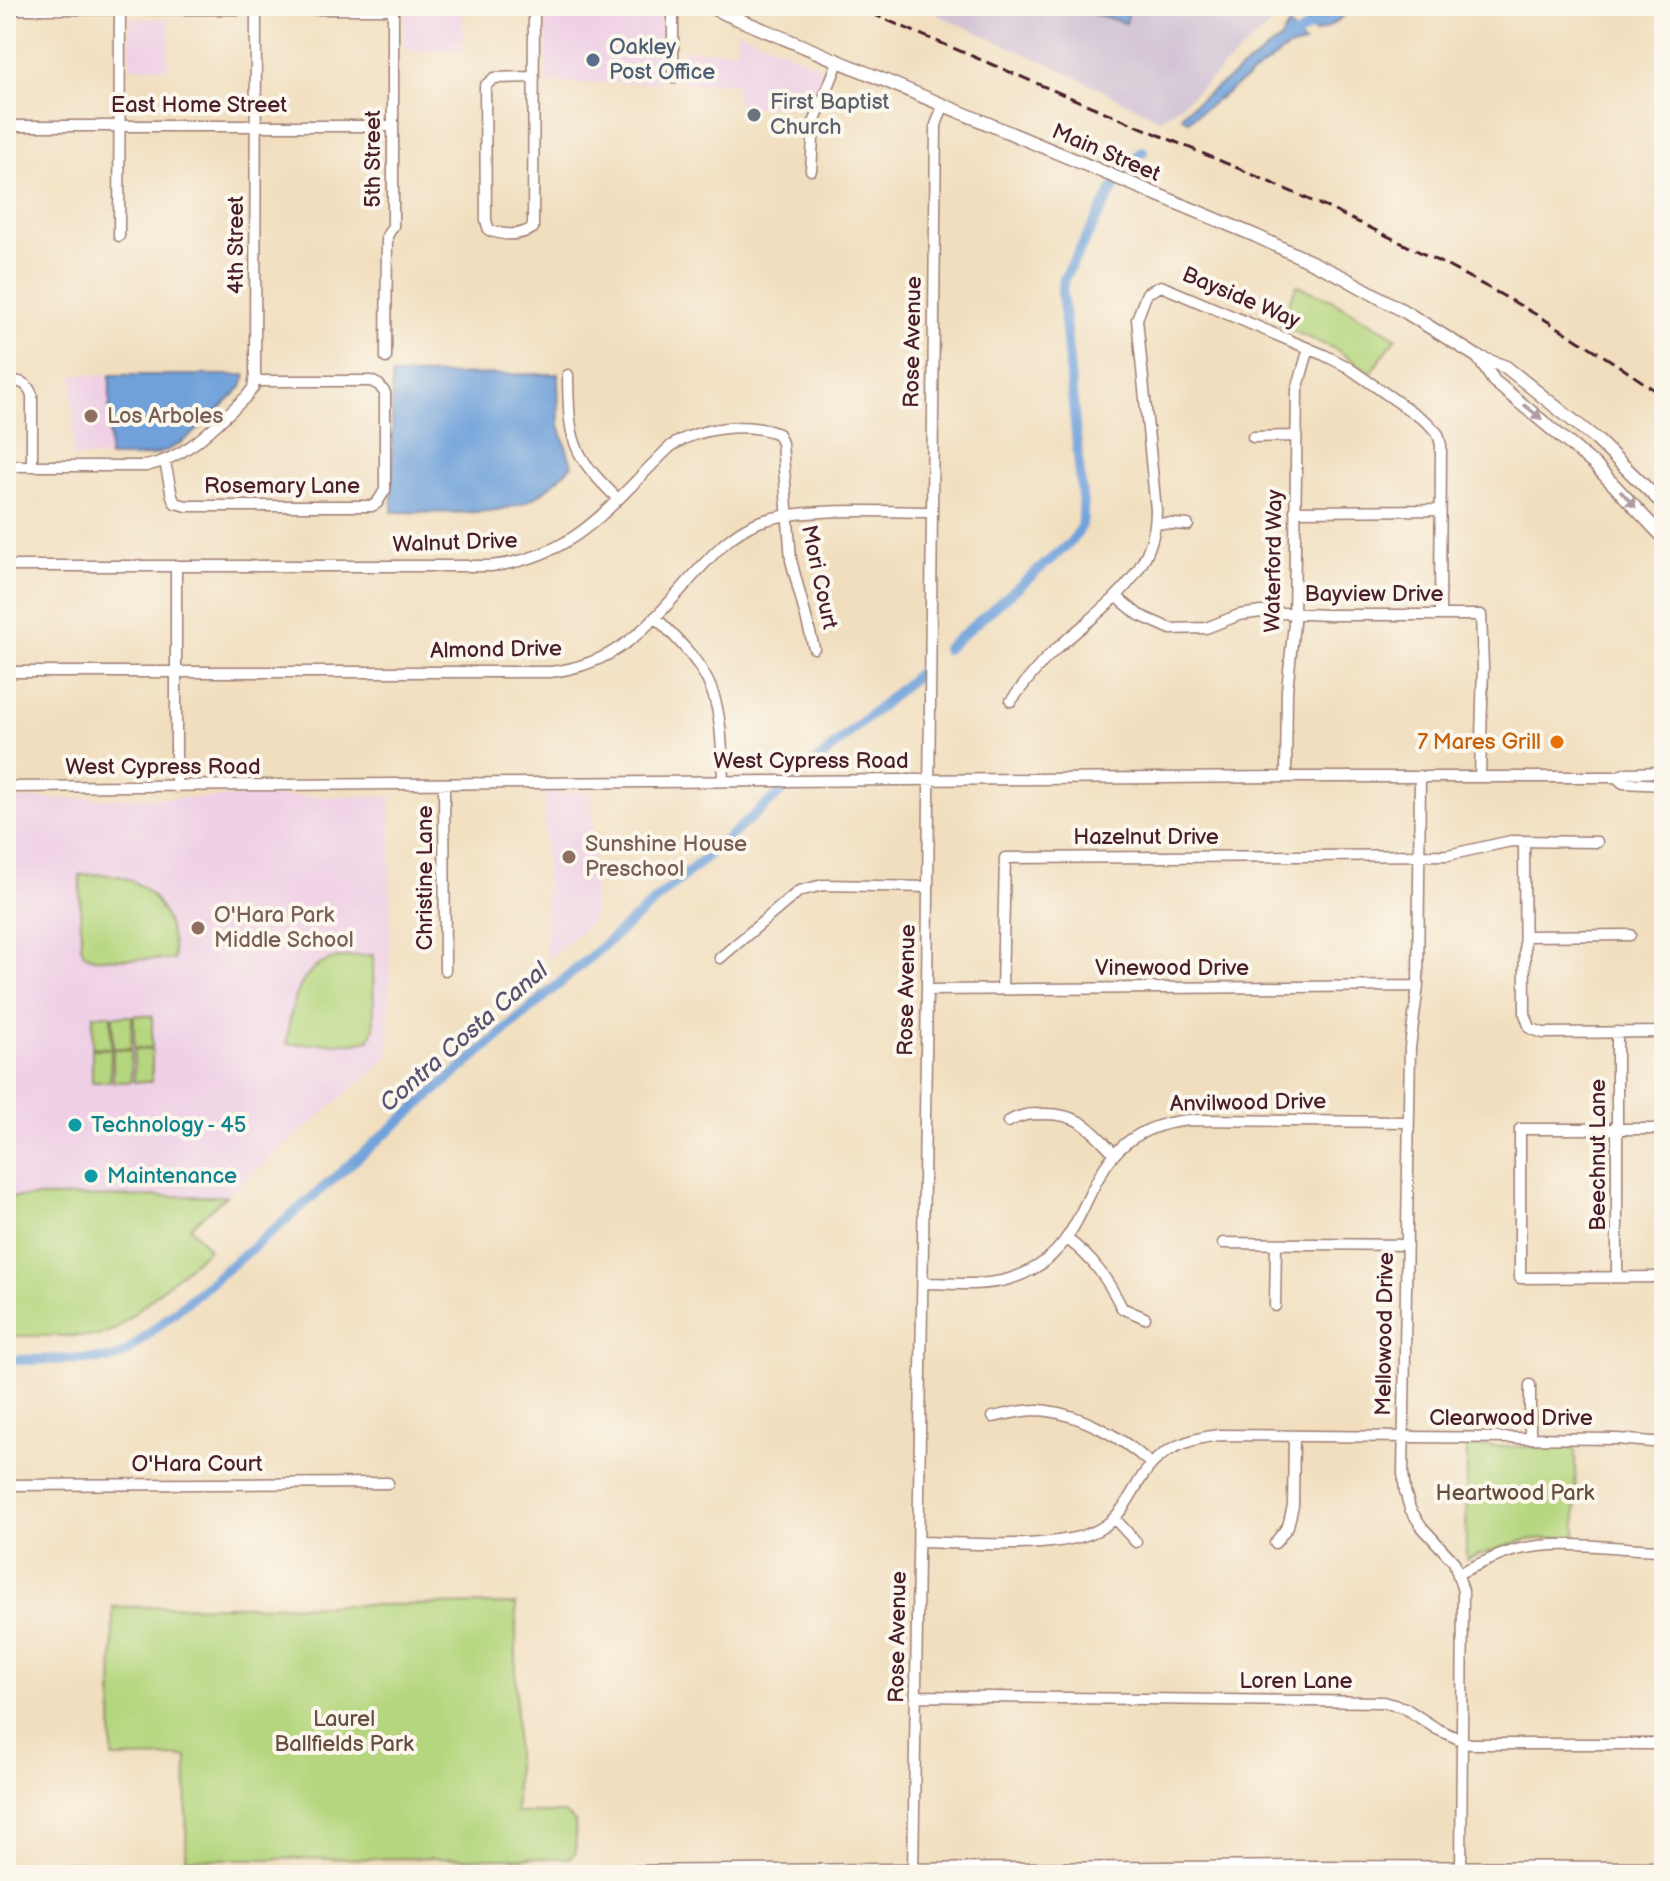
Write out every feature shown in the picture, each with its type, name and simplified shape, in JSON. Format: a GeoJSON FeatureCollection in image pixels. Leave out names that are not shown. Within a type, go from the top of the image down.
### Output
{"type":"FeatureCollection","features":[{"type":"Feature","properties":{"kind":"main road","name":"Main Street"},"geometry":{"type":"LineString","coordinates":[[707,6],[1256,236],[1343,277],[1478,357],[1506,367],[1608,450],[1664,505]]}},
{"type":"Feature","properties":{"kind":"main road","name":"Main Street"},"geometry":{"type":"LineString","coordinates":[[1478,357],[1494,381],[1595,465],[1664,538]]}},
{"type":"Feature","properties":{"kind":"main road"},"geometry":{"type":"LineString","coordinates":[[592,1875],[602,1872],[1639,1871],[1664,1868]]}},
{"type":"Feature","properties":{"kind":"main road"},"geometry":{"type":"LineString","coordinates":[[42,1875],[85,1875]]}},
{"type":"Feature","properties":{"kind":"street"},"geometry":{"type":"LineString","coordinates":[[534,6],[534,77],[533,228],[524,233],[501,235],[489,230],[486,221],[485,86],[494,78],[534,77]]}},
{"type":"Feature","properties":{"kind":"street"},"geometry":{"type":"LineString","coordinates":[[673,6],[673,78]]}},
{"type":"Feature","properties":{"kind":"street"},"geometry":{"type":"LineString","coordinates":[[119,236],[120,8]]}},
{"type":"Feature","properties":{"kind":"street","name":"4th Street"},"geometry":{"type":"LineString","coordinates":[[255,381],[256,8]]}},
{"type":"Feature","properties":{"kind":"street"},"geometry":{"type":"LineString","coordinates":[[6,9],[393,8]]}},
{"type":"Feature","properties":{"kind":"street","name":"5th Street"},"geometry":{"type":"LineString","coordinates":[[386,358],[387,236],[393,226],[393,8]]}},
{"type":"Feature","properties":{"kind":"street"},"geometry":{"type":"LineString","coordinates":[[811,170],[814,123],[838,62]]}},
{"type":"Feature","properties":{"kind":"street","name":"Rose Avenue"},"geometry":{"type":"LineString","coordinates":[[913,1872],[920,1542],[936,125],[943,106]]}},
{"type":"Feature","properties":{"kind":"street","name":"East Home Street"},"geometry":{"type":"LineString","coordinates":[[6,126],[392,126]]}},
{"type":"Feature","properties":{"kind":"street","name":"Bayside Way"},"geometry":{"type":"LineString","coordinates":[[1011,701],[1036,669],[1117,597],[1137,575],[1147,557],[1156,523],[1137,319],[1147,293],[1161,286],[1346,366],[1428,423],[1438,434],[1441,445],[1440,614]]}},
{"type":"Feature","properties":{"kind":"street","name":"Waterford Way"},"geometry":{"type":"LineString","coordinates":[[1286,777],[1287,690],[1294,613],[1297,390],[1309,348]]}},
{"type":"Feature","properties":{"kind":"street"},"geometry":{"type":"LineString","coordinates":[[568,375],[570,431],[575,448],[584,464],[617,498]]}},
{"type":"Feature","properties":{"kind":"street"},"geometry":{"type":"LineString","coordinates":[[6,381],[20,381],[29,386],[32,395],[32,466]]}},
{"type":"Feature","properties":{"kind":"street"},"geometry":{"type":"LineString","coordinates":[[6,466],[146,466],[165,462],[183,453],[246,397],[255,381]]}},
{"type":"Feature","properties":{"kind":"street","name":"Rosemary Lane"},"geometry":{"type":"LineString","coordinates":[[165,462],[175,503],[187,506],[372,506],[377,503],[385,490],[385,393],[379,385],[371,381],[255,381]]}},
{"type":"Feature","properties":{"kind":"street","name":"Walnut Drive"},"geometry":{"type":"LineString","coordinates":[[6,566],[491,566],[516,563],[561,547],[582,533],[671,446],[684,437],[714,429],[757,428],[778,434],[782,443],[786,515]]}},
{"type":"Feature","properties":{"kind":"street"},"geometry":{"type":"LineString","coordinates":[[1253,437],[1296,436]]}},
{"type":"Feature","properties":{"kind":"street"},"geometry":{"type":"LineString","coordinates":[[1295,511],[1440,510]]}},
{"type":"Feature","properties":{"kind":"street","name":"Almond Drive"},"geometry":{"type":"LineString","coordinates":[[6,672],[571,670],[612,654],[655,617],[723,544],[754,523],[786,515],[931,512]]}},
{"type":"Feature","properties":{"kind":"street","name":"Mori Court"},"geometry":{"type":"LineString","coordinates":[[786,515],[795,580],[814,648]]}},
{"type":"Feature","properties":{"kind":"street"},"geometry":{"type":"LineString","coordinates":[[1156,523],[1188,525]]}},
{"type":"Feature","properties":{"kind":"street"},"geometry":{"type":"LineString","coordinates":[[176,566],[176,787]]}},
{"type":"Feature","properties":{"kind":"street","name":"Bayview Drive"},"geometry":{"type":"LineString","coordinates":[[1117,597],[1139,615],[1171,629],[1206,628],[1239,615],[1261,612],[1482,616],[1480,777]]}},
{"type":"Feature","properties":{"kind":"street"},"geometry":{"type":"LineString","coordinates":[[655,617],[695,658],[714,695],[722,730],[723,781]]}},
{"type":"Feature","properties":{"kind":"street","name":"West Cypress Road"},"geometry":{"type":"LineString","coordinates":[[6,787],[1616,777],[1627,773],[1664,772]]}},
{"type":"Feature","properties":{"kind":"street","name":"Mellowood Drive"},"geometry":{"type":"LineString","coordinates":[[1420,776],[1418,986],[1410,1047],[1408,1122],[1403,1437],[1405,1491],[1410,1509],[1422,1527],[1446,1551],[1459,1573],[1464,1602],[1461,1871]]}},
{"type":"Feature","properties":{"kind":"street","name":"West Cypress Road"},"geometry":{"type":"LineString","coordinates":[[1616,777],[1623,783],[1664,785]]}},
{"type":"Feature","properties":{"kind":"street","name":"Christine Lane"},"geometry":{"type":"LineString","coordinates":[[444,785],[445,970]]}},
{"type":"Feature","properties":{"kind":"street"},"geometry":{"type":"LineString","coordinates":[[1524,841],[1525,1014],[1530,1028],[1543,1033],[1664,1032]]}},
{"type":"Feature","properties":{"kind":"street"},"geometry":{"type":"LineString","coordinates":[[1419,855],[1448,855],[1494,843],[1597,842]]}},
{"type":"Feature","properties":{"kind":"street","name":"Hazelnut Drive"},"geometry":{"type":"LineString","coordinates":[[1002,989],[1005,858],[1419,855]]}},
{"type":"Feature","properties":{"kind":"street"},"geometry":{"type":"LineString","coordinates":[[720,958],[799,891],[823,885],[928,887]]}},
{"type":"Feature","properties":{"kind":"street"},"geometry":{"type":"LineString","coordinates":[[1525,936],[1630,935]]}},
{"type":"Feature","properties":{"kind":"street","name":"Vinewood Drive"},"geometry":{"type":"LineString","coordinates":[[927,990],[1418,986]]}},
{"type":"Feature","properties":{"kind":"street","name":"Beechnut Lane"},"geometry":{"type":"LineString","coordinates":[[1617,1032],[1617,1277]]}},
{"type":"Feature","properties":{"kind":"street"},"geometry":{"type":"LineString","coordinates":[[1008,1122],[1021,1114],[1063,1114],[1085,1124],[1114,1153]]}},
{"type":"Feature","properties":{"kind":"street","name":"Anvilwood Drive"},"geometry":{"type":"LineString","coordinates":[[923,1283],[984,1284],[1009,1279],[1036,1268],[1067,1239],[1097,1178],[1114,1153],[1131,1138],[1153,1126],[1188,1120],[1408,1122]]}},
{"type":"Feature","properties":{"kind":"street"},"geometry":{"type":"LineString","coordinates":[[1664,1129],[1520,1129],[1520,1278],[1664,1277]]}},
{"type":"Feature","properties":{"kind":"street"},"geometry":{"type":"LineString","coordinates":[[1067,1239],[1092,1260],[1122,1308],[1145,1318]]}},
{"type":"Feature","properties":{"kind":"street"},"geometry":{"type":"LineString","coordinates":[[1223,1243],[1406,1245]]}},
{"type":"Feature","properties":{"kind":"street"},"geometry":{"type":"LineString","coordinates":[[1275,1306],[1276,1244]]}},
{"type":"Feature","properties":{"kind":"street"},"geometry":{"type":"LineString","coordinates":[[1530,1385],[1530,1438]]}},
{"type":"Feature","properties":{"kind":"street"},"geometry":{"type":"LineString","coordinates":[[993,1417],[1033,1410],[1063,1414],[1124,1442],[1151,1464]]}},
{"type":"Feature","properties":{"kind":"street"},"geometry":{"type":"LineString","coordinates":[[1275,1543],[1288,1526],[1293,1506],[1294,1436]]}},
{"type":"Feature","properties":{"kind":"street","name":"Clearwood Drive"},"geometry":{"type":"LineString","coordinates":[[920,1542],[1055,1543],[1079,1539],[1114,1518],[1130,1501],[1151,1464],[1178,1445],[1200,1437],[1617,1439],[1664,1443]]}},
{"type":"Feature","properties":{"kind":"street","name":"O'Hara Court"},"geometry":{"type":"LineString","coordinates":[[6,1485],[388,1483]]}},
{"type":"Feature","properties":{"kind":"street"},"geometry":{"type":"LineString","coordinates":[[1114,1518],[1136,1542]]}},
{"type":"Feature","properties":{"kind":"street"},"geometry":{"type":"LineString","coordinates":[[1459,1573],[1531,1547],[1599,1545],[1664,1550]]}},
{"type":"Feature","properties":{"kind":"street","name":"Loren Lane"},"geometry":{"type":"LineString","coordinates":[[916,1696],[1383,1702],[1405,1708],[1470,1744],[1664,1744]]}},
{"type":"Feature","properties":{"kind":"shaded area"},"geometry":{"type":"Polygon","coordinates":[[[405,6],[463,6],[463,51],[404,50],[405,6]]]}},
{"type":"Feature","properties":{"kind":"shaded area"},"geometry":{"type":"Polygon","coordinates":[[[546,6],[661,6],[661,83],[546,83],[546,6]]]}},
{"type":"Feature","properties":{"kind":"shaded area"},"geometry":{"type":"Polygon","coordinates":[[[938,6],[1291,6],[1161,120],[1062,70],[938,15],[938,6]]]}},
{"type":"Feature","properties":{"kind":"shaded area"},"geometry":{"type":"Polygon","coordinates":[[[132,19],[169,19],[168,67],[130,67],[132,19]]]}},
{"type":"Feature","properties":{"kind":"shaded area"},"geometry":{"type":"Polygon","coordinates":[[[737,30],[823,68],[809,107],[737,107],[736,83],[682,83],[683,50],[736,50],[737,30]]]}},
{"type":"Feature","properties":{"kind":"shaded area","name":"Los Arboles"},"geometry":{"type":"Polygon","coordinates":[[[73,375],[110,375],[109,457],[73,457],[73,375]]]}},
{"type":"Feature","properties":{"kind":"shaded area","name":"Sunshine House Preschool"},"geometry":{"type":"Polygon","coordinates":[[[545,793],[592,793],[593,920],[546,961],[545,793]]]}},
{"type":"Feature","properties":{"kind":"shaded area","name":"O'Hara Park Middle School"},"geometry":{"type":"Polygon","coordinates":[[[391,796],[389,1057],[226,1196],[6,1197],[6,799],[391,796]]]}},
{"type":"Feature","properties":{"kind":"green space"},"geometry":{"type":"Polygon","coordinates":[[[1297,285],[1329,299],[1396,337],[1371,373],[1335,349],[1279,325],[1297,285]]]}},
{"type":"Feature","properties":{"kind":"green space"},"geometry":{"type":"Polygon","coordinates":[[[80,875],[118,876],[132,881],[153,897],[166,920],[174,960],[93,958],[84,954],[81,945],[80,875]]]}},
{"type":"Feature","properties":{"kind":"green space"},"geometry":{"type":"Polygon","coordinates":[[[373,955],[374,1029],[369,1040],[287,1044],[294,1002],[309,974],[329,961],[373,955]]]}},
{"type":"Feature","properties":{"kind":"green space"},"geometry":{"type":"Polygon","coordinates":[[[93,1015],[111,1015],[111,1048],[92,1047],[93,1015]]]}},
{"type":"Feature","properties":{"kind":"green space"},"geometry":{"type":"Polygon","coordinates":[[[134,1015],[152,1016],[152,1048],[134,1048],[134,1015]]]}},
{"type":"Feature","properties":{"kind":"green space"},"geometry":{"type":"Polygon","coordinates":[[[113,1016],[132,1016],[131,1048],[113,1048],[113,1016]]]}},
{"type":"Feature","properties":{"kind":"green space"},"geometry":{"type":"Polygon","coordinates":[[[92,1049],[111,1049],[110,1082],[92,1082],[92,1049]]]}},
{"type":"Feature","properties":{"kind":"green space"},"geometry":{"type":"Polygon","coordinates":[[[113,1049],[131,1050],[131,1082],[113,1082],[113,1049]]]}},
{"type":"Feature","properties":{"kind":"green space"},"geometry":{"type":"Polygon","coordinates":[[[134,1049],[152,1050],[152,1082],[134,1082],[134,1049]]]}},
{"type":"Feature","properties":{"kind":"green space"},"geometry":{"type":"Polygon","coordinates":[[[226,1196],[190,1227],[209,1249],[116,1329],[98,1336],[6,1336],[6,1197],[226,1196]]]}},
{"type":"Feature","properties":{"kind":"green space","name":"Heartwood Park"},"geometry":{"type":"Polygon","coordinates":[[[1467,1447],[1575,1448],[1576,1536],[1526,1540],[1466,1559],[1467,1447]]]}},
{"type":"Feature","properties":{"kind":"green space","name":"Laurel Ballfields Park"},"geometry":{"type":"Polygon","coordinates":[[[516,1604],[516,1813],[564,1813],[575,1822],[576,1852],[570,1858],[186,1859],[187,1757],[112,1758],[113,1607],[516,1604]]]}},
{"type":"Feature","properties":{"kind":"water"},"geometry":{"type":"Polygon","coordinates":[[[1093,6],[1130,6],[1126,23],[1091,13],[1093,6]]]}},
{"type":"Feature","properties":{"kind":"water"},"geometry":{"type":"Polygon","coordinates":[[[1307,6],[1357,6],[1329,27],[1315,33],[1302,16],[1307,6]]]}},
{"type":"Feature","properties":{"kind":"water"},"geometry":{"type":"Polygon","coordinates":[[[1289,25],[1304,44],[1288,48],[1188,121],[1182,117],[1184,112],[1280,40],[1289,25]]]}},
{"type":"Feature","properties":{"kind":"water"},"geometry":{"type":"Polygon","coordinates":[[[558,374],[559,425],[572,465],[549,487],[534,498],[502,509],[392,512],[392,375],[558,374]]]}},
{"type":"Feature","properties":{"kind":"water"},"geometry":{"type":"Polygon","coordinates":[[[110,375],[246,375],[242,387],[201,427],[178,444],[153,455],[109,457],[110,375]]]}},
{"type":"Feature","properties":{"kind":"waterway","name":"Contra Costa Canal"},"geometry":{"type":"LineString","coordinates":[[1287,43],[1337,6]]}},
{"type":"Feature","properties":{"kind":"waterway","name":"Contra Costa Canal"},"geometry":{"type":"LineString","coordinates":[[946,649],[1071,542],[1081,526],[1083,507],[1062,290],[1064,279],[1125,167],[1143,151]]}},
{"type":"Feature","properties":{"kind":"waterway","name":"Contra Costa Canal"},"geometry":{"type":"LineString","coordinates":[[6,1360],[112,1359],[124,1354],[288,1218],[920,672]]}},
{"type":"Feature","properties":{"kind":"railway"},"geometry":{"type":"LineString","coordinates":[[854,6],[1362,224],[1547,321],[1664,397]]}},
{"type":"Feature","properties":{"kind":"place","name":"Oakley Post Office"},"geometry":{"type":"Point","coordinates":[593,60]}},
{"type":"Feature","properties":{"kind":"place","name":"First Baptist Church"},"geometry":{"type":"Point","coordinates":[754,115]}},
{"type":"Feature","properties":{"kind":"place","name":"Los Arboles"},"geometry":{"type":"Point","coordinates":[91,416]}},
{"type":"Feature","properties":{"kind":"place","name":"7 Mares Grill"},"geometry":{"type":"Point","coordinates":[1557,742]}},
{"type":"Feature","properties":{"kind":"place","name":"Sunshine House Preschool"},"geometry":{"type":"Point","coordinates":[569,857]}},
{"type":"Feature","properties":{"kind":"place","name":"O'Hara Park Middle School"},"geometry":{"type":"Point","coordinates":[198,928]}},
{"type":"Feature","properties":{"kind":"place","name":"Technology - 45"},"geometry":{"type":"Point","coordinates":[75,1125]}},
{"type":"Feature","properties":{"kind":"place","name":"Maintenance"},"geometry":{"type":"Point","coordinates":[91,1176]}}]}
